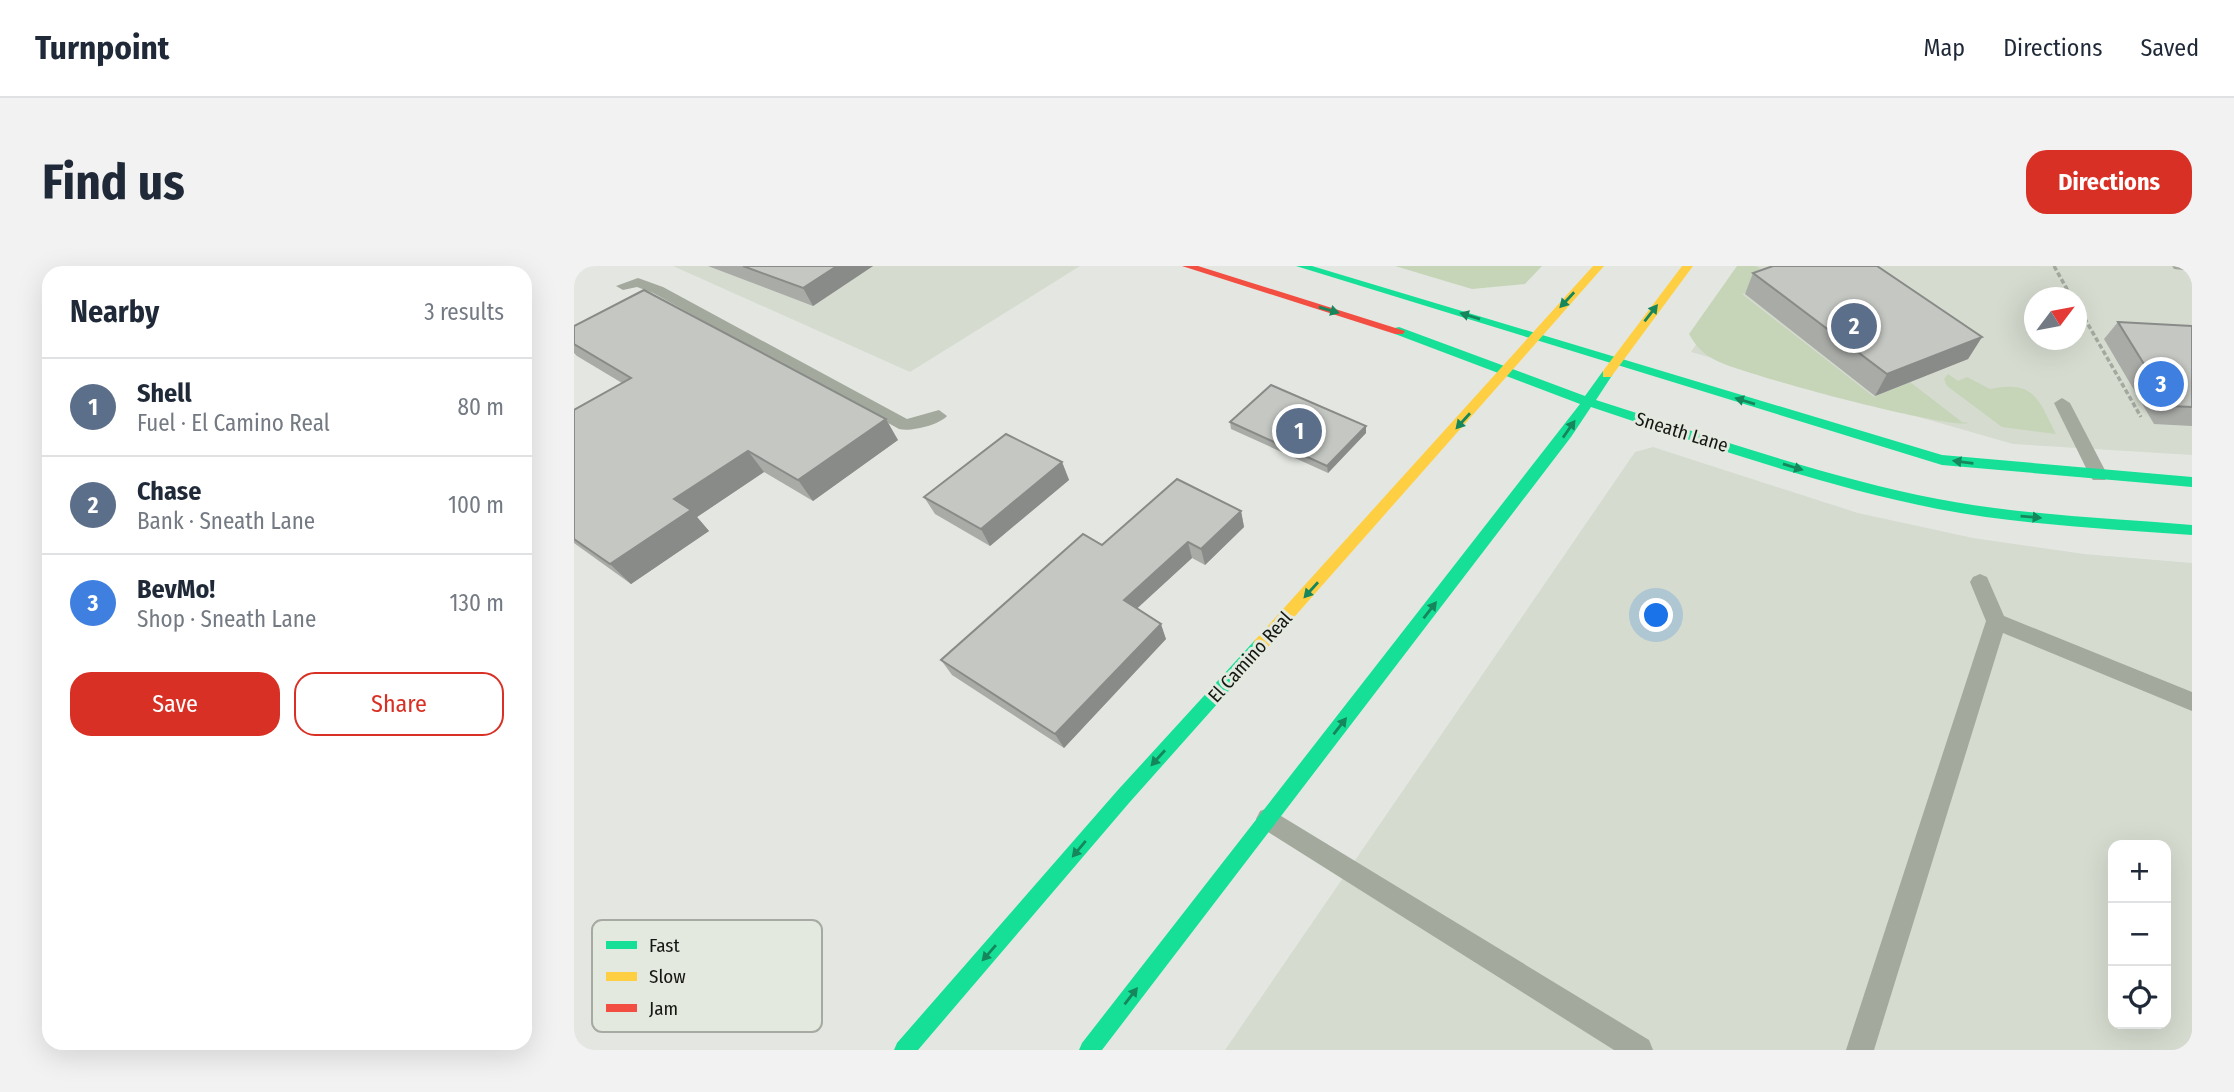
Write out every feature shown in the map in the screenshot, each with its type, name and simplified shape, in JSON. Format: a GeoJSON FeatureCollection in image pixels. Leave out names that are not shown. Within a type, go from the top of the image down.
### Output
{"type":"FeatureCollection","features":[{"type":"Feature","properties":{"kind":"main road","name":"Sneath Lane"},"geometry":{"type":"LineString","coordinates":[[1187,266],[1377,323],[1509,370],[1588,402],[1816,474],[1939,504],[2012,515],[2192,530]]}},
{"type":"Feature","properties":{"kind":"main road"},"geometry":{"type":"LineString","coordinates":[[1301,266],[1942,460],[2099,476],[2192,482]]}},
{"type":"Feature","properties":{"kind":"main road","name":"El Camino Real"},"geometry":{"type":"LineString","coordinates":[[904,1050],[1123,797],[1509,370],[1535,336],[1599,266]]}},
{"type":"Feature","properties":{"kind":"main road"},"geometry":{"type":"LineString","coordinates":[[1089,1050],[1588,402],[1688,266]]}},
{"type":"Feature","properties":{"kind":"lane"},"geometry":{"type":"LineString","coordinates":[[2179,266],[2192,267]]}},
{"type":"Feature","properties":{"kind":"lane"},"geometry":{"type":"LineString","coordinates":[[622,286],[638,282],[658,290],[905,425],[939,416]]}},
{"type":"Feature","properties":{"kind":"lane"},"geometry":{"type":"LineString","coordinates":[[2062,403],[2099,476]]}},
{"type":"Feature","properties":{"kind":"lane"},"geometry":{"type":"LineString","coordinates":[[1860,1050],[1996,621],[1979,582]]}},
{"type":"Feature","properties":{"kind":"lane"},"geometry":{"type":"LineString","coordinates":[[1996,621],[2192,702]]}},
{"type":"Feature","properties":{"kind":"lane"},"geometry":{"type":"LineString","coordinates":[[1268,819],[1639,1050]]}},
{"type":"Feature","properties":{"kind":"path"},"geometry":{"type":"LineString","coordinates":[[2054,266],[2066,287]]}},
{"type":"Feature","properties":{"kind":"path"},"geometry":{"type":"LineString","coordinates":[[2087,322],[2141,417]]}},
{"type":"Feature","properties":{"kind":"shaded area"},"geometry":{"type":"Polygon","coordinates":[[[673,266],[1080,266],[910,372],[673,266]]]}},
{"type":"Feature","properties":{"kind":"shaded area"},"geometry":{"type":"Polygon","coordinates":[[[1750,266],[2192,266],[2192,455],[2013,444],[1691,352],[1750,266]]]}},
{"type":"Feature","properties":{"kind":"shaded area"},"geometry":{"type":"Polygon","coordinates":[[[1653,447],[1858,513],[1973,538],[2084,554],[2192,563],[2192,1050],[1225,1050],[1635,452],[1653,447]]]}},
{"type":"Feature","properties":{"kind":"green space"},"geometry":{"type":"Polygon","coordinates":[[[1395,266],[1542,266],[1525,284],[1472,289],[1395,266]]]}},
{"type":"Feature","properties":{"kind":"green space"},"geometry":{"type":"Polygon","coordinates":[[[1737,266],[1756,266],[1768,274],[1767,284],[1742,294],[1874,397],[1910,382],[1962,422],[1969,423],[1923,418],[1843,399],[1762,377],[1706,355],[1689,334],[1737,266]]]}},
{"type":"Feature","properties":{"kind":"green space"},"geometry":{"type":"Polygon","coordinates":[[[1948,374],[1958,381],[1967,377],[1990,389],[2017,387],[2026,390],[2039,402],[2056,434],[2002,427],[1947,386],[1944,379],[1948,374]]]}},
{"type":"Feature","properties":{"kind":"building"},"geometry":{"type":"Polygon","coordinates":[[[743,266],[837,266],[803,288],[743,266]]]}},
{"type":"Feature","properties":{"kind":"building"},"geometry":{"type":"Polygon","coordinates":[[[1773,266],[1877,266],[1982,337],[1887,374],[1753,273],[1773,266]]]}},
{"type":"Feature","properties":{"kind":"building"},"geometry":{"type":"Polygon","coordinates":[[[644,290],[886,419],[798,480],[748,451],[674,499],[691,510],[610,564],[574,539],[574,410],[631,378],[574,344],[574,326],[644,290]]]}},
{"type":"Feature","properties":{"kind":"building"},"geometry":{"type":"Polygon","coordinates":[[[2118,322],[2192,326],[2192,407],[2170,406],[2118,322]]]}},
{"type":"Feature","properties":{"kind":"building"},"geometry":{"type":"Polygon","coordinates":[[[1271,385],[1366,426],[1327,466],[1230,422],[1271,385]]]}},
{"type":"Feature","properties":{"kind":"building"},"geometry":{"type":"Polygon","coordinates":[[[1006,434],[1062,462],[981,529],[924,497],[1006,434]]]}},
{"type":"Feature","properties":{"kind":"building"},"geometry":{"type":"Polygon","coordinates":[[[1177,479],[1241,511],[1201,549],[1188,542],[1124,600],[1161,624],[1055,734],[941,660],[1083,534],[1102,545],[1177,479]]]}},
{"type":"Feature","properties":{"kind":"traffic: fast"},"geometry":{"type":"LineString","coordinates":[[1301,266],[1615,362]]}},
{"type":"Feature","properties":{"kind":"traffic: fast"},"geometry":{"type":"LineString","coordinates":[[1399,331],[1588,402]]}},
{"type":"Feature","properties":{"kind":"traffic: fast"},"geometry":{"type":"LineString","coordinates":[[1615,362],[1942,460],[2192,482]]}},
{"type":"Feature","properties":{"kind":"traffic: fast"},"geometry":{"type":"LineString","coordinates":[[1089,1050],[1566,434],[1607,374]]}},
{"type":"Feature","properties":{"kind":"traffic: fast"},"geometry":{"type":"LineString","coordinates":[[1588,402],[1762,458],[1894,495],[2002,514],[2192,530]]}},
{"type":"Feature","properties":{"kind":"traffic: fast"},"geometry":{"type":"LineString","coordinates":[[904,1050],[1123,797],[1261,644]]}},
{"type":"Feature","properties":{"kind":"traffic: slow"},"geometry":{"type":"LineString","coordinates":[[1261,644],[1599,266]]}},
{"type":"Feature","properties":{"kind":"traffic: slow"},"geometry":{"type":"LineString","coordinates":[[1607,374],[1688,266]]}},
{"type":"Feature","properties":{"kind":"traffic: jam"},"geometry":{"type":"LineString","coordinates":[[1187,266],[1399,331]]}},
{"type":"Feature","properties":{"kind":"place","name":"Chase"},"geometry":{"type":"Point","coordinates":[1854,326]}},
{"type":"Feature","properties":{"kind":"place","name":"BevMo!"},"geometry":{"type":"Point","coordinates":[2161,384]}},
{"type":"Feature","properties":{"kind":"place","name":"Shell"},"geometry":{"type":"Point","coordinates":[1299,431]}}]}
